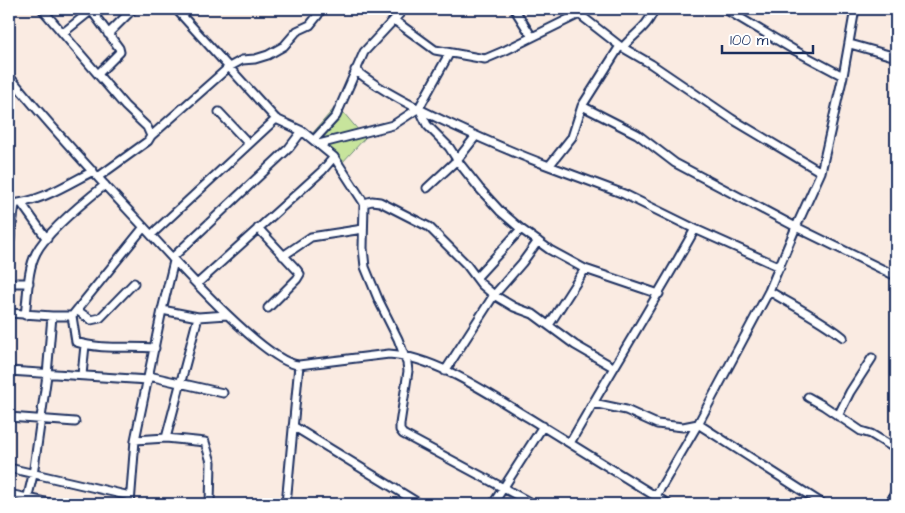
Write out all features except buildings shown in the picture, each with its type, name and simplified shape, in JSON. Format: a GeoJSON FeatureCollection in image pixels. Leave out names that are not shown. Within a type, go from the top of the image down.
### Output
{"type":"FeatureCollection","features":[{"type":"Feature","properties":{"kind":"street"},"geometry":{"type":"LineString","coordinates":[[108,34],[133,9]]}},
{"type":"Feature","properties":{"kind":"street"},"geometry":{"type":"LineString","coordinates":[[176,9],[276,120],[302,131],[334,157],[364,203],[365,267],[404,355],[408,371],[400,430],[403,434],[533,504]]}},
{"type":"Feature","properties":{"kind":"street"},"geometry":{"type":"LineString","coordinates":[[15,204],[41,198],[95,174],[148,141],[151,136],[229,67],[242,60],[268,55],[284,46],[297,31],[310,24],[318,16],[321,9]]}},
{"type":"Feature","properties":{"kind":"street"},"geometry":{"type":"LineString","coordinates":[[316,142],[336,116],[364,52],[404,9]]}},
{"type":"Feature","properties":{"kind":"street"},"geometry":{"type":"LineString","coordinates":[[515,9],[532,38]]}},
{"type":"Feature","properties":{"kind":"street"},"geometry":{"type":"LineString","coordinates":[[549,166],[572,138],[582,106],[621,47],[643,28],[652,17],[654,9]]}},
{"type":"Feature","properties":{"kind":"street"},"geometry":{"type":"LineString","coordinates":[[724,9],[843,76]]}},
{"type":"Feature","properties":{"kind":"street"},"geometry":{"type":"LineString","coordinates":[[656,496],[698,424],[769,291],[820,172],[843,76],[856,9]]}},
{"type":"Feature","properties":{"kind":"street"},"geometry":{"type":"LineString","coordinates":[[45,10],[125,106],[147,127],[151,136]]}},
{"type":"Feature","properties":{"kind":"street"},"geometry":{"type":"LineString","coordinates":[[63,32],[92,10],[120,52],[98,74]]}},
{"type":"Feature","properties":{"kind":"street"},"geometry":{"type":"LineString","coordinates":[[394,20],[435,50],[485,59],[532,38],[578,12],[621,47],[652,64],[732,119],[820,172]]}},
{"type":"Feature","properties":{"kind":"street"},"geometry":{"type":"LineString","coordinates":[[850,44],[896,57]]}},
{"type":"Feature","properties":{"kind":"street"},"geometry":{"type":"LineString","coordinates":[[316,142],[392,125],[418,108],[449,54]]}},
{"type":"Feature","properties":{"kind":"street"},"geometry":{"type":"LineString","coordinates":[[356,70],[397,98],[476,136],[624,194],[695,229],[780,267]]}},
{"type":"Feature","properties":{"kind":"street"},"geometry":{"type":"LineString","coordinates":[[9,76],[104,185],[173,260],[252,338],[281,358],[293,364],[389,354],[404,355],[424,360],[493,396],[667,504]]}},
{"type":"Feature","properties":{"kind":"street"},"geometry":{"type":"LineString","coordinates":[[582,106],[637,134],[676,163],[796,227],[896,276]]}},
{"type":"Feature","properties":{"kind":"street"},"geometry":{"type":"LineString","coordinates":[[418,108],[423,119],[446,143],[457,160],[500,211],[520,229],[566,260],[659,294]]}},
{"type":"Feature","properties":{"kind":"street"},"geometry":{"type":"LineString","coordinates":[[219,112],[249,144]]}},
{"type":"Feature","properties":{"kind":"street"},"geometry":{"type":"LineString","coordinates":[[151,235],[276,120]]}},
{"type":"Feature","properties":{"kind":"street"},"geometry":{"type":"LineString","coordinates":[[130,504],[135,440],[173,260],[289,148],[302,131]]}},
{"type":"Feature","properties":{"kind":"street"},"geometry":{"type":"LineString","coordinates":[[427,188],[457,160],[476,136]]}},
{"type":"Feature","properties":{"kind":"street"},"geometry":{"type":"LineString","coordinates":[[197,284],[322,171],[334,157]]}},
{"type":"Feature","properties":{"kind":"street"},"geometry":{"type":"LineString","coordinates":[[25,314],[31,266],[36,252],[63,222],[104,185]]}},
{"type":"Feature","properties":{"kind":"street"},"geometry":{"type":"LineString","coordinates":[[364,203],[380,202],[429,227],[448,244],[482,284],[494,295],[514,307],[533,314],[549,324],[575,346],[613,368]]}},
{"type":"Feature","properties":{"kind":"street"},"geometry":{"type":"LineString","coordinates":[[9,246],[15,204]]}},
{"type":"Feature","properties":{"kind":"street"},"geometry":{"type":"LineString","coordinates":[[15,204],[47,239]]}},
{"type":"Feature","properties":{"kind":"street"},"geometry":{"type":"LineString","coordinates":[[144,227],[124,249],[75,313],[76,342],[85,345],[155,348]]}},
{"type":"Feature","properties":{"kind":"street"},"geometry":{"type":"LineString","coordinates":[[258,228],[300,274],[268,308]]}},
{"type":"Feature","properties":{"kind":"street"},"geometry":{"type":"LineString","coordinates":[[283,256],[311,237],[363,229]]}},
{"type":"Feature","properties":{"kind":"street"},"geometry":{"type":"LineString","coordinates":[[477,278],[520,229]]}},
{"type":"Feature","properties":{"kind":"street"},"geometry":{"type":"LineString","coordinates":[[570,443],[613,368],[659,294],[695,229]]}},
{"type":"Feature","properties":{"kind":"street"},"geometry":{"type":"LineString","coordinates":[[445,370],[494,295],[538,241]]}},
{"type":"Feature","properties":{"kind":"street"},"geometry":{"type":"LineString","coordinates":[[549,324],[584,268]]}},
{"type":"Feature","properties":{"kind":"street"},"geometry":{"type":"LineString","coordinates":[[9,283],[29,283]]}},
{"type":"Feature","properties":{"kind":"street"},"geometry":{"type":"LineString","coordinates":[[9,313],[52,316],[75,313],[91,320],[100,318],[134,283]]}},
{"type":"Feature","properties":{"kind":"street"},"geometry":{"type":"LineString","coordinates":[[769,291],[816,318],[844,337]]}},
{"type":"Feature","properties":{"kind":"street"},"geometry":{"type":"LineString","coordinates":[[162,310],[198,317],[228,315]]}},
{"type":"Feature","properties":{"kind":"street"},"geometry":{"type":"LineString","coordinates":[[27,502],[33,475],[47,375],[52,316]]}},
{"type":"Feature","properties":{"kind":"street"},"geometry":{"type":"LineString","coordinates":[[166,438],[198,317]]}},
{"type":"Feature","properties":{"kind":"street"},"geometry":{"type":"LineString","coordinates":[[82,375],[85,345]]}},
{"type":"Feature","properties":{"kind":"street"},"geometry":{"type":"LineString","coordinates":[[838,416],[850,392],[872,358]]}},
{"type":"Feature","properties":{"kind":"street"},"geometry":{"type":"LineString","coordinates":[[286,504],[299,364]]}},
{"type":"Feature","properties":{"kind":"street"},"geometry":{"type":"LineString","coordinates":[[9,371],[47,375],[149,378],[223,393]]}},
{"type":"Feature","properties":{"kind":"street"},"geometry":{"type":"LineString","coordinates":[[808,397],[861,431],[871,434],[896,449]]}},
{"type":"Feature","properties":{"kind":"street"},"geometry":{"type":"LineString","coordinates":[[593,403],[626,410],[657,424],[683,427],[698,424],[823,504]]}},
{"type":"Feature","properties":{"kind":"street"},"geometry":{"type":"LineString","coordinates":[[9,418],[75,422]]}},
{"type":"Feature","properties":{"kind":"street"},"geometry":{"type":"LineString","coordinates":[[293,426],[420,504]]}},
{"type":"Feature","properties":{"kind":"street"},"geometry":{"type":"LineString","coordinates":[[493,504],[543,426]]}},
{"type":"Feature","properties":{"kind":"street"},"geometry":{"type":"LineString","coordinates":[[135,440],[166,438],[204,442],[211,462],[210,504]]}},
{"type":"Feature","properties":{"kind":"street"},"geometry":{"type":"LineString","coordinates":[[9,468],[130,496]]}},
{"type":"Feature","properties":{"kind":"street"},"geometry":{"type":"LineString","coordinates":[[890,504],[896,490]]}},
{"type":"Feature","properties":{"kind":"street"},"geometry":{"type":"LineString","coordinates":[[9,494],[27,502],[55,504]]}},
{"type":"Feature","properties":{"kind":"green space"},"geometry":{"type":"Polygon","coordinates":[[[337,105],[365,138],[340,165],[311,135],[337,105]]]}}]}
